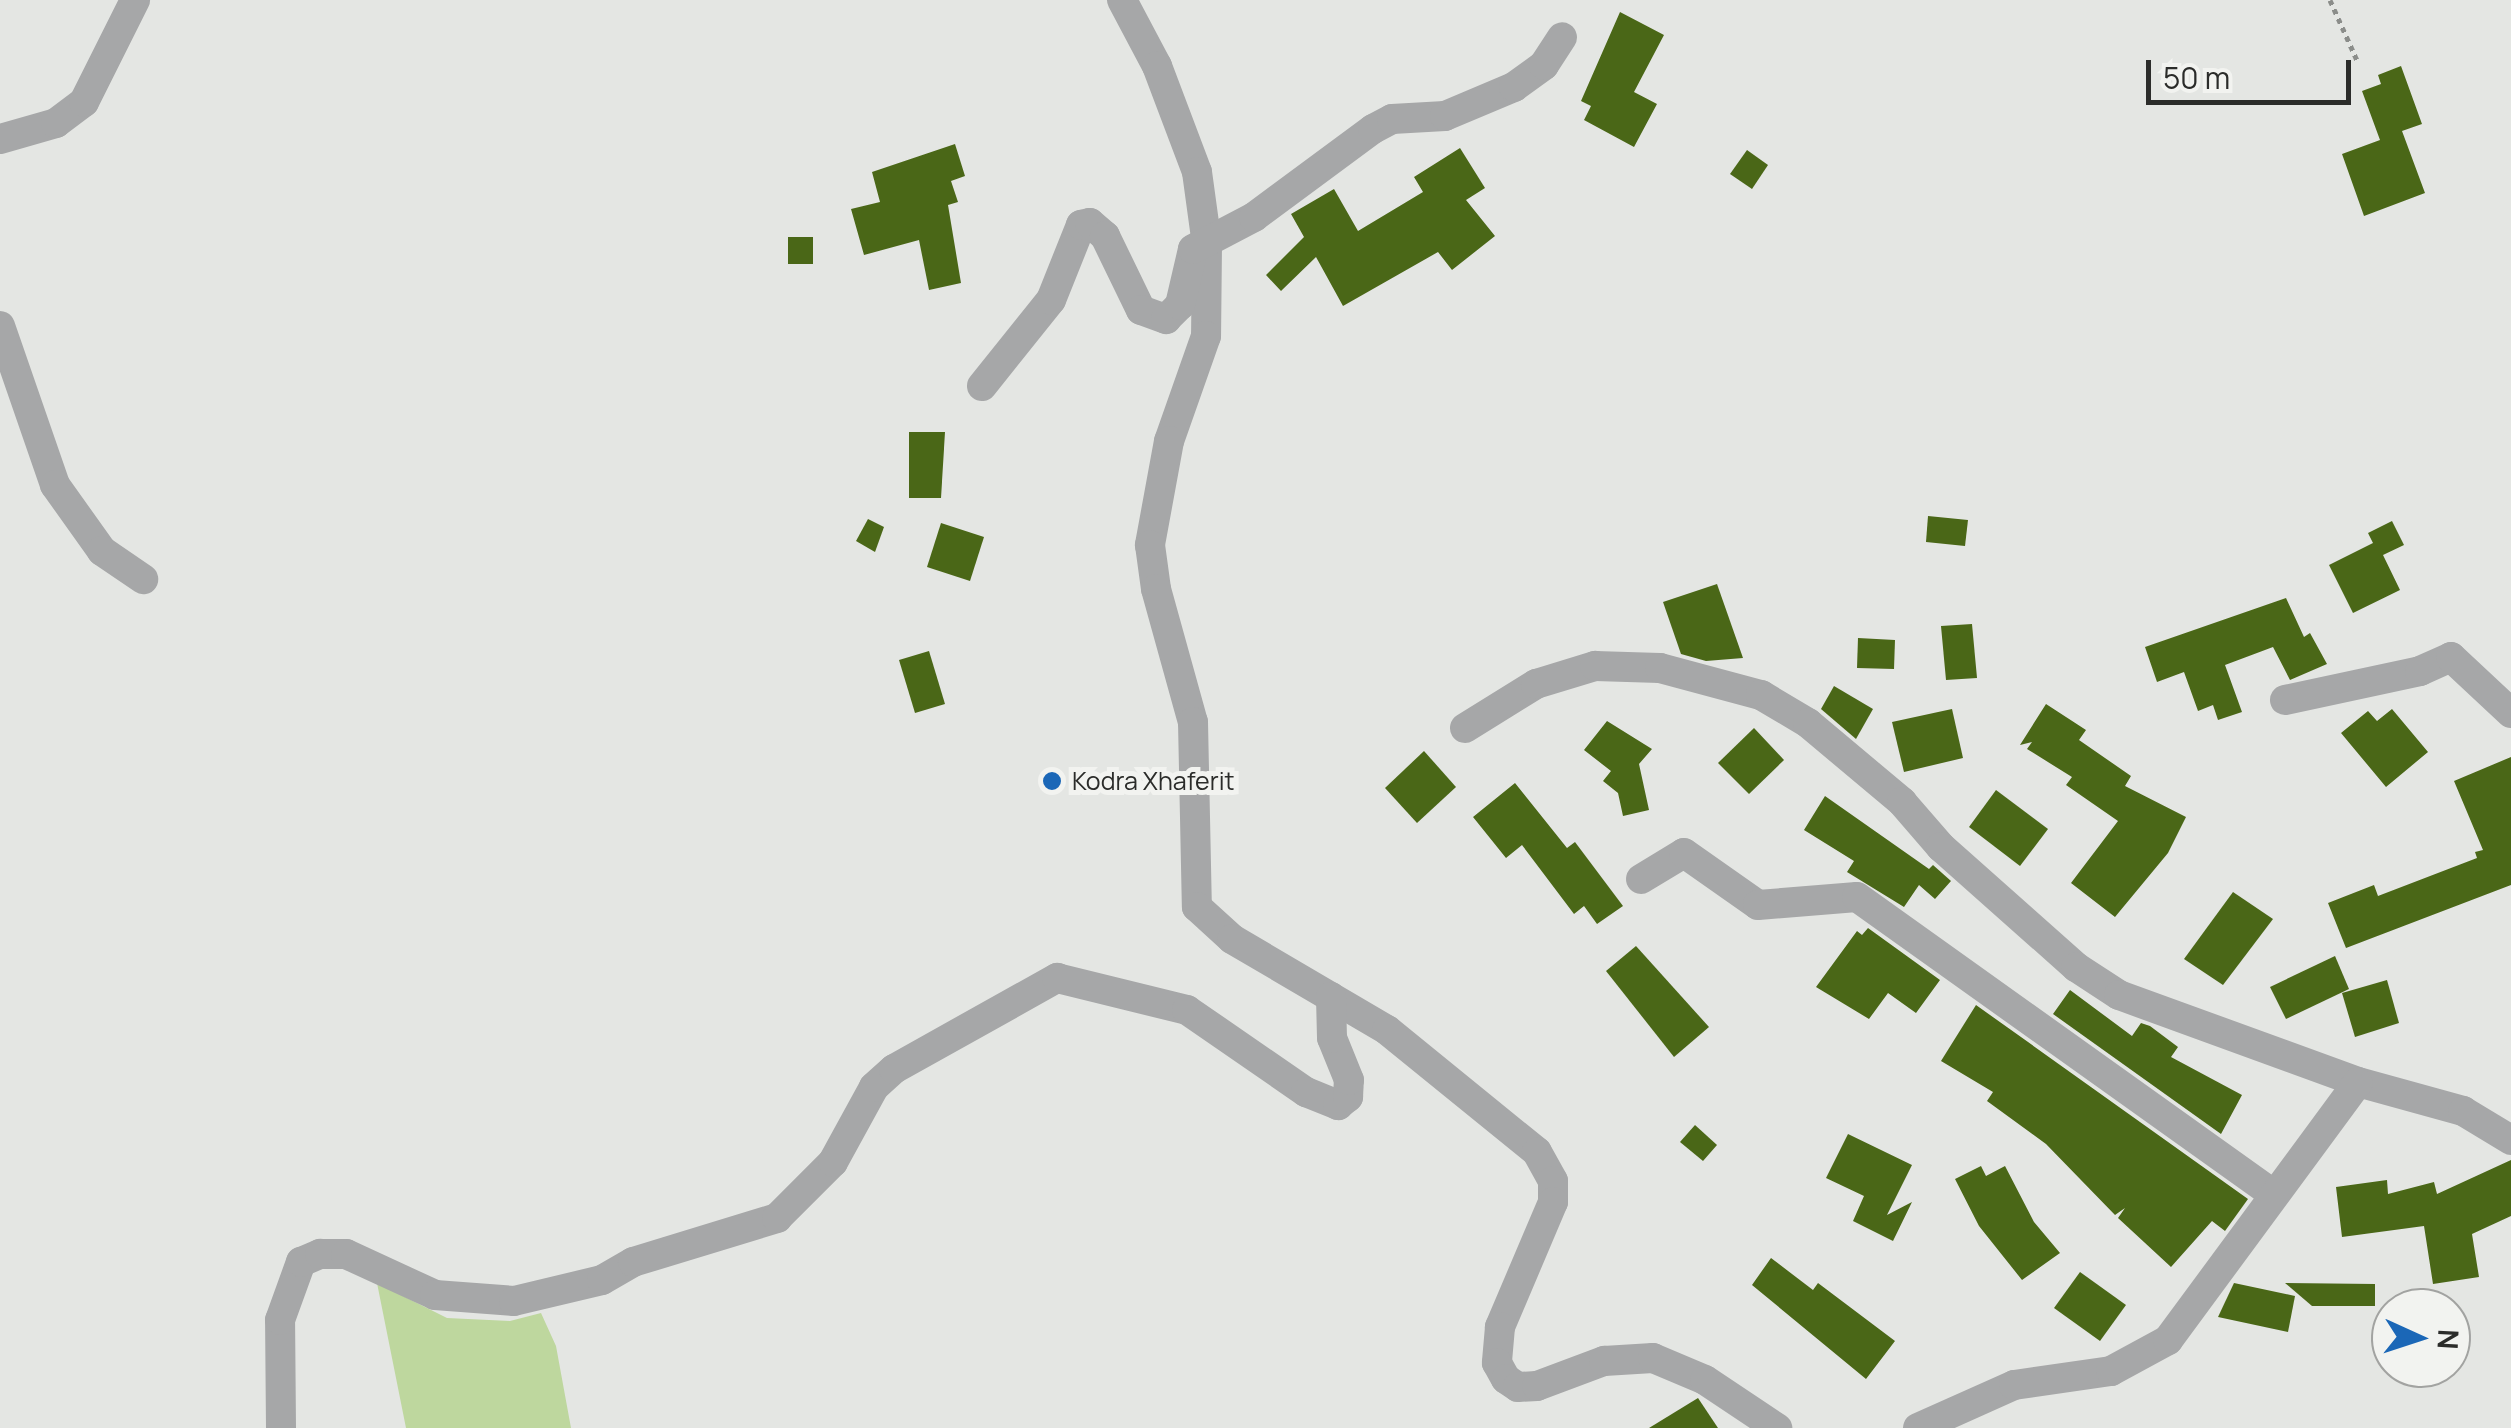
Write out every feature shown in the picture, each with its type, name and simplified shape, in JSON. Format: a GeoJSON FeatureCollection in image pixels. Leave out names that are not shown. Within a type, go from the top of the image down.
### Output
{"type":"FeatureCollection","features":[{"type":"Feature","properties":{"kind":"street"},"geometry":{"type":"LineString","coordinates":[[0,139],[56,123],[84,102],[135,0]]}},
{"type":"Feature","properties":{"kind":"street"},"geometry":{"type":"LineString","coordinates":[[1122,0],[1157,66],[1197,172],[1206,245],[1206,336],[1169,441],[1150,545],[1156,589],[1194,722],[1192,886],[1198,907],[1220,930],[1387,1030],[1522,1138],[1554,1181],[1542,1232],[1500,1327],[1497,1364],[1506,1379],[1518,1387],[1537,1386],[1604,1361],[1653,1358],[1704,1380],[1777,1428]]}},
{"type":"Feature","properties":{"kind":"street"},"geometry":{"type":"LineString","coordinates":[[982,386],[1051,300],[1081,225],[1090,223],[1105,236],[1141,310],[1166,319],[1180,305],[1192,250],[1206,245],[1373,129],[1392,120],[1445,116],[1514,87],[1544,65],[1562,37]]}},
{"type":"Feature","properties":{"kind":"street"},"geometry":{"type":"LineString","coordinates":[[0,326],[56,486],[102,552],[143,580]]}},
{"type":"Feature","properties":{"kind":"street"},"geometry":{"type":"LineString","coordinates":[[2286,700],[2420,671],[2451,656],[2511,713]]}},
{"type":"Feature","properties":{"kind":"street"},"geometry":{"type":"LineString","coordinates":[[1466,728],[1536,684],[1595,666],[1660,668],[1761,695],[1808,723],[1902,802],[1941,847],[2091,976],[2119,994],[2358,1082],[2463,1111],[2509,1133]]}},
{"type":"Feature","properties":{"kind":"street"},"geometry":{"type":"LineString","coordinates":[[1641,879],[1684,853],[1758,905],[1857,896],[2273,1194]]}},
{"type":"Feature","properties":{"kind":"street"},"geometry":{"type":"LineString","coordinates":[[281,1428],[280,1320],[301,1262],[320,1254],[346,1254],[434,1296],[514,1300],[602,1280],[633,1262],[777,1218],[832,1162],[874,1087],[894,1069],[1057,978],[1188,1010],[1306,1092],[1338,1105],[1348,1096],[1349,1080],[1332,1038],[1332,997]]}},
{"type":"Feature","properties":{"kind":"street"},"geometry":{"type":"LineString","coordinates":[[1918,1428],[2014,1385],[2111,1371],[2168,1340],[2358,1082]]}},
{"type":"Feature","properties":{"kind":"path"},"geometry":{"type":"LineString","coordinates":[[2330,0],[2356,60]]}},
{"type":"Feature","properties":{"kind":"green space"},"geometry":{"type":"Polygon","coordinates":[[[377,1283],[447,1318],[510,1321],[541,1313],[556,1346],[571,1428],[406,1428],[377,1283]]]}},
{"type":"Feature","properties":{"kind":"building"},"geometry":{"type":"Polygon","coordinates":[[[1620,12],[1664,35],[1634,92],[1657,104],[1634,147],[1584,120],[1591,106],[1581,101],[1620,12]]]}},
{"type":"Feature","properties":{"kind":"building"},"geometry":{"type":"Polygon","coordinates":[[[2401,66],[2422,124],[2402,131],[2425,193],[2364,216],[2342,154],[2380,140],[2362,91],[2381,84],[2378,75],[2401,66]]]}},
{"type":"Feature","properties":{"kind":"building"},"geometry":{"type":"Polygon","coordinates":[[[955,144],[965,176],[951,181],[958,202],[948,205],[961,283],[929,290],[919,240],[864,255],[851,209],[880,202],[872,172],[955,144]]]}},
{"type":"Feature","properties":{"kind":"building"},"geometry":{"type":"Polygon","coordinates":[[[1460,148],[1485,188],[1466,200],[1495,236],[1452,270],[1438,252],[1343,306],[1316,257],[1281,291],[1266,275],[1304,237],[1291,214],[1334,189],[1358,231],[1423,192],[1414,177],[1460,148]]]}},
{"type":"Feature","properties":{"kind":"building"},"geometry":{"type":"Polygon","coordinates":[[[1747,150],[1768,165],[1752,189],[1730,174],[1747,150]]]}},
{"type":"Feature","properties":{"kind":"building"},"geometry":{"type":"Polygon","coordinates":[[[788,237],[813,237],[813,264],[788,264],[788,237]]]}},
{"type":"Feature","properties":{"kind":"building"},"geometry":{"type":"Polygon","coordinates":[[[909,432],[945,432],[941,498],[909,498],[909,432]]]}},
{"type":"Feature","properties":{"kind":"building"},"geometry":{"type":"Polygon","coordinates":[[[1928,516],[1968,520],[1965,546],[1926,542],[1928,516]]]}},
{"type":"Feature","properties":{"kind":"building"},"geometry":{"type":"Polygon","coordinates":[[[868,519],[884,527],[875,552],[856,541],[868,519]]]}},
{"type":"Feature","properties":{"kind":"building"},"geometry":{"type":"Polygon","coordinates":[[[2392,521],[2404,545],[2383,555],[2400,590],[2353,613],[2329,565],[2373,543],[2368,533],[2392,521]]]}},
{"type":"Feature","properties":{"kind":"building"},"geometry":{"type":"Polygon","coordinates":[[[941,523],[984,537],[970,581],[927,567],[941,523]]]}},
{"type":"Feature","properties":{"kind":"building"},"geometry":{"type":"Polygon","coordinates":[[[1717,584],[1743,658],[1706,661],[1681,654],[1663,602],[1717,584]]]}},
{"type":"Feature","properties":{"kind":"building"},"geometry":{"type":"Polygon","coordinates":[[[2286,598],[2304,637],[2310,633],[2327,664],[2290,680],[2273,647],[2225,665],[2242,712],[2218,720],[2213,705],[2198,711],[2184,672],[2157,682],[2145,647],[2286,598]]]}},
{"type":"Feature","properties":{"kind":"building"},"geometry":{"type":"Polygon","coordinates":[[[1972,624],[1977,678],[1946,680],[1941,626],[1972,624]]]}},
{"type":"Feature","properties":{"kind":"building"},"geometry":{"type":"Polygon","coordinates":[[[1858,638],[1895,640],[1894,669],[1857,668],[1858,638]]]}},
{"type":"Feature","properties":{"kind":"building"},"geometry":{"type":"Polygon","coordinates":[[[929,651],[945,704],[915,713],[899,660],[929,651]]]}},
{"type":"Feature","properties":{"kind":"building"},"geometry":{"type":"Polygon","coordinates":[[[1834,686],[1873,709],[1856,739],[1821,709],[1834,686]]]}},
{"type":"Feature","properties":{"kind":"building"},"geometry":{"type":"Polygon","coordinates":[[[2046,704],[2086,730],[2079,740],[2131,776],[2125,786],[2186,817],[2168,853],[2115,917],[2071,883],[2118,821],[2066,785],[2072,777],[2027,749],[2032,742],[2020,745],[2046,704]]]}},
{"type":"Feature","properties":{"kind":"building"},"geometry":{"type":"Polygon","coordinates":[[[1952,709],[1963,758],[1904,772],[1892,722],[1952,709]]]}},
{"type":"Feature","properties":{"kind":"building"},"geometry":{"type":"Polygon","coordinates":[[[2392,709],[2428,752],[2386,787],[2341,733],[2368,711],[2377,721],[2392,709]]]}},
{"type":"Feature","properties":{"kind":"building"},"geometry":{"type":"Polygon","coordinates":[[[1607,721],[1652,749],[1639,764],[1649,810],[1623,816],[1618,793],[1603,781],[1611,771],[1584,750],[1607,721]]]}},
{"type":"Feature","properties":{"kind":"building"},"geometry":{"type":"Polygon","coordinates":[[[1754,728],[1784,760],[1749,794],[1718,763],[1754,728]]]}},
{"type":"Feature","properties":{"kind":"building"},"geometry":{"type":"Polygon","coordinates":[[[1424,751],[1456,787],[1417,823],[1385,788],[1424,751]]]}},
{"type":"Feature","properties":{"kind":"building"},"geometry":{"type":"Polygon","coordinates":[[[2511,757],[2511,885],[2346,948],[2328,903],[2374,885],[2378,896],[2477,858],[2475,852],[2483,850],[2454,781],[2511,757]]]}},
{"type":"Feature","properties":{"kind":"building"},"geometry":{"type":"Polygon","coordinates":[[[1515,783],[1567,848],[1575,842],[1623,906],[1597,924],[1584,906],[1574,914],[1522,845],[1506,858],[1473,817],[1515,783]]]}},
{"type":"Feature","properties":{"kind":"building"},"geometry":{"type":"Polygon","coordinates":[[[1996,790],[2048,829],[2020,866],[1969,827],[1996,790]]]}},
{"type":"Feature","properties":{"kind":"building"},"geometry":{"type":"Polygon","coordinates":[[[1825,796],[1929,869],[1933,865],[1951,881],[1935,899],[1919,885],[1904,907],[1847,872],[1854,861],[1804,830],[1825,796]]]}},
{"type":"Feature","properties":{"kind":"building"},"geometry":{"type":"Polygon","coordinates":[[[2233,892],[2273,919],[2223,985],[2184,959],[2233,892]]]}},
{"type":"Feature","properties":{"kind":"building"},"geometry":{"type":"Polygon","coordinates":[[[1868,928],[1940,980],[1916,1013],[1888,993],[1869,1019],[1816,987],[1857,931],[1862,935],[1868,928]]]}},
{"type":"Feature","properties":{"kind":"building"},"geometry":{"type":"Polygon","coordinates":[[[1636,946],[1709,1027],[1674,1057],[1606,971],[1636,946]]]}},
{"type":"Feature","properties":{"kind":"building"},"geometry":{"type":"Polygon","coordinates":[[[2335,956],[2349,989],[2286,1019],[2270,987],[2335,956]]]}},
{"type":"Feature","properties":{"kind":"building"},"geometry":{"type":"Polygon","coordinates":[[[2387,980],[2399,1023],[2355,1037],[2342,993],[2387,980]]]}},
{"type":"Feature","properties":{"kind":"building"},"geometry":{"type":"Polygon","coordinates":[[[2070,990],[2132,1036],[2141,1023],[2150,1026],[2178,1047],[2171,1057],[2242,1095],[2221,1134],[2053,1014],[2070,990]]]}},
{"type":"Feature","properties":{"kind":"building"},"geometry":{"type":"Polygon","coordinates":[[[1976,1005],[2248,1199],[2225,1231],[2212,1221],[2171,1267],[2118,1218],[2125,1208],[2115,1215],[2046,1144],[1987,1101],[1993,1092],[1941,1061],[1976,1005]]]}},
{"type":"Feature","properties":{"kind":"building"},"geometry":{"type":"Polygon","coordinates":[[[1695,1125],[1717,1145],[1703,1161],[1680,1142],[1695,1125]]]}},
{"type":"Feature","properties":{"kind":"building"},"geometry":{"type":"Polygon","coordinates":[[[1848,1134],[1912,1165],[1887,1215],[1912,1202],[1893,1241],[1853,1221],[1864,1196],[1826,1178],[1848,1134]]]}},
{"type":"Feature","properties":{"kind":"building"},"geometry":{"type":"Polygon","coordinates":[[[2511,1160],[2511,1216],[2472,1234],[2479,1277],[2433,1284],[2424,1226],[2342,1237],[2336,1187],[2387,1180],[2388,1194],[2434,1182],[2437,1194],[2511,1160]]]}},
{"type":"Feature","properties":{"kind":"building"},"geometry":{"type":"Polygon","coordinates":[[[1981,1166],[1986,1176],[2005,1166],[2034,1222],[2060,1253],[2022,1280],[1979,1226],[1955,1179],[1981,1166]]]}},
{"type":"Feature","properties":{"kind":"building"},"geometry":{"type":"Polygon","coordinates":[[[1771,1258],[1813,1290],[1818,1283],[1895,1341],[1866,1379],[1752,1285],[1771,1258]]]}},
{"type":"Feature","properties":{"kind":"building"},"geometry":{"type":"Polygon","coordinates":[[[2080,1272],[2126,1305],[2100,1341],[2054,1308],[2080,1272]]]}},
{"type":"Feature","properties":{"kind":"building"},"geometry":{"type":"Polygon","coordinates":[[[2234,1283],[2295,1296],[2288,1332],[2218,1317],[2234,1283]]]}},
{"type":"Feature","properties":{"kind":"building"},"geometry":{"type":"Polygon","coordinates":[[[2285,1283],[2375,1284],[2371,1288],[2371,1306],[2312,1306],[2285,1283]]]}},
{"type":"Feature","properties":{"kind":"building"},"geometry":{"type":"Polygon","coordinates":[[[1698,1398],[1718,1428],[1649,1428],[1698,1398]]]}},
{"type":"Feature","properties":{"kind":"place","name":"Kodra Xhaferit"},"geometry":{"type":"Point","coordinates":[1052,781]}}]}
